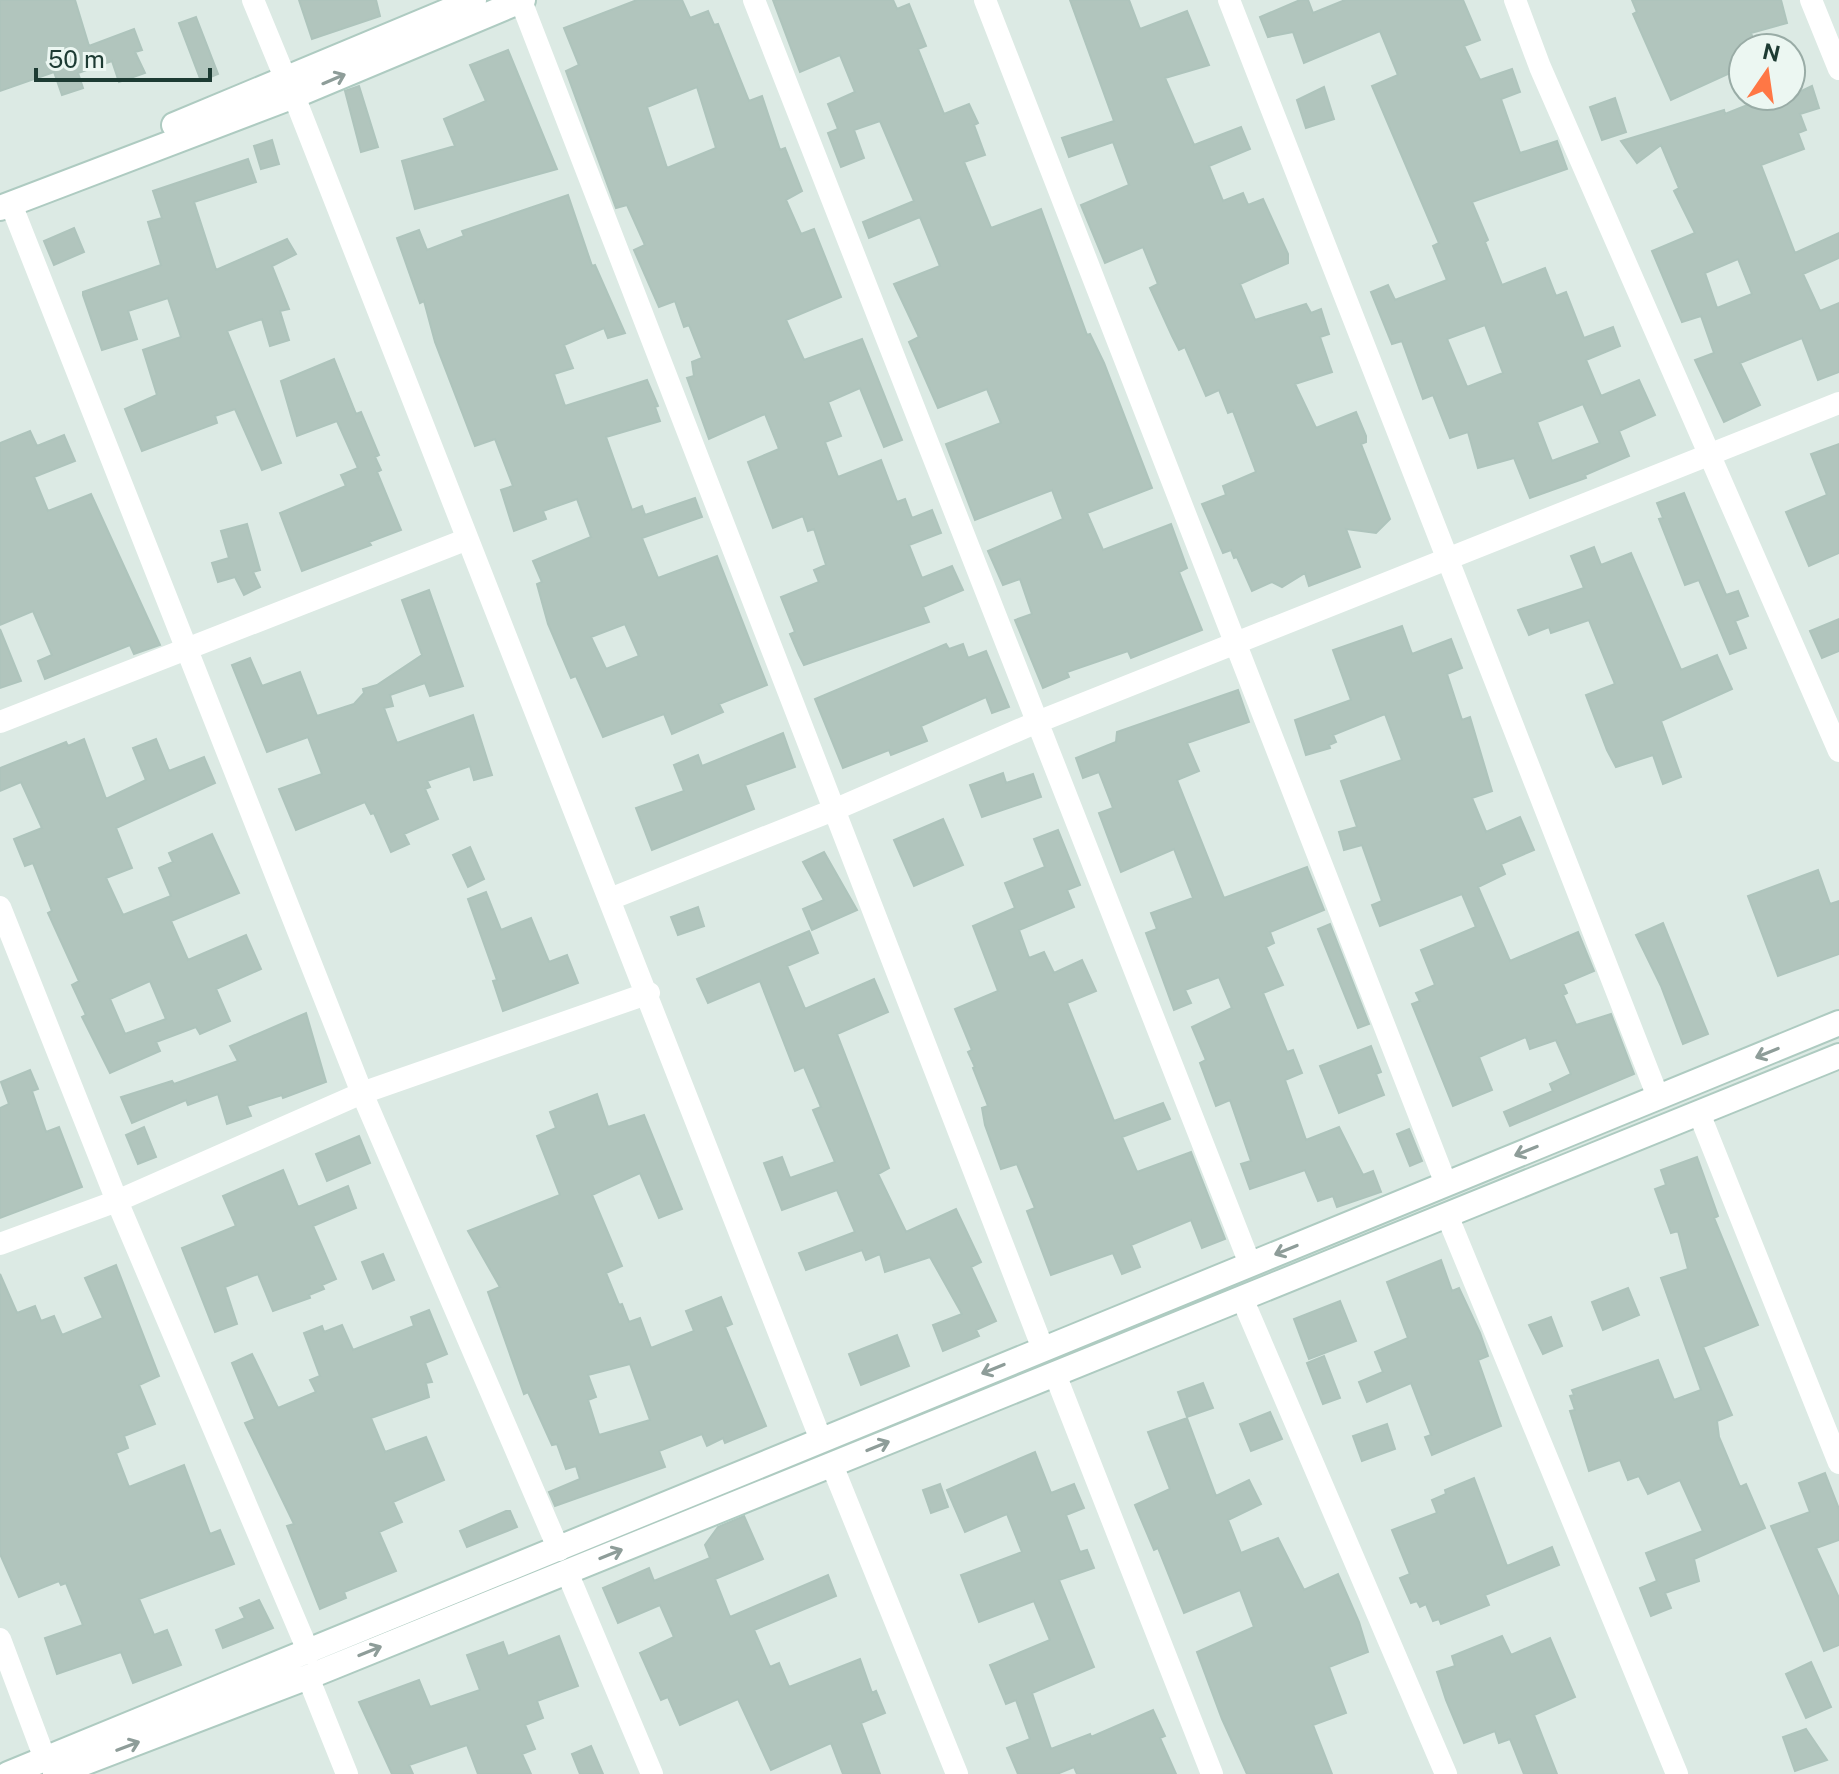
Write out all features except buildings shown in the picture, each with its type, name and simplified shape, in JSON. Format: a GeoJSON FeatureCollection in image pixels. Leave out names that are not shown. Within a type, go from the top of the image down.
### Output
{"type":"FeatureCollection","features":[{"type":"Feature","properties":{"kind":"street"},"geometry":{"type":"LineString","coordinates":[[253,0],[465,540],[649,993],[821,1440]]}},
{"type":"Feature","properties":{"kind":"street"},"geometry":{"type":"LineString","coordinates":[[290,88],[474,0]]}},
{"type":"Feature","properties":{"kind":"street"},"geometry":{"type":"LineString","coordinates":[[652,1774],[362,1093],[187,647],[4,202],[522,0],[1043,1349]]}},
{"type":"Feature","properties":{"kind":"street"},"geometry":{"type":"LineString","coordinates":[[754,0],[1035,723],[1250,1264]]}},
{"type":"Feature","properties":{"kind":"street"},"geometry":{"type":"LineString","coordinates":[[985,0],[1446,1184]]}},
{"type":"Feature","properties":{"kind":"street"},"geometry":{"type":"LineString","coordinates":[[1229,0],[1658,1097]]}},
{"type":"Feature","properties":{"kind":"street"},"geometry":{"type":"LineString","coordinates":[[1515,0],[1540,67],[1839,751]]}},
{"type":"Feature","properties":{"kind":"street"},"geometry":{"type":"LineString","coordinates":[[1811,0],[1839,69]]}},
{"type":"Feature","properties":{"kind":"street"},"geometry":{"type":"LineString","coordinates":[[610,899],[836,809],[1035,723],[1839,403]]}},
{"type":"Feature","properties":{"kind":"street"},"geometry":{"type":"LineString","coordinates":[[0,722],[465,540]]}},
{"type":"Feature","properties":{"kind":"street"},"geometry":{"type":"LineString","coordinates":[[0,907],[308,1665],[347,1774]]}},
{"type":"Feature","properties":{"kind":"street"},"geometry":{"type":"LineString","coordinates":[[0,1244],[117,1201],[362,1093],[649,993]]}},
{"type":"Feature","properties":{"kind":"street"},"geometry":{"type":"LineString","coordinates":[[563,1561],[821,1440],[1839,1023]]}},
{"type":"Feature","properties":{"kind":"street"},"geometry":{"type":"LineString","coordinates":[[8,1774],[60,1769],[563,1561],[832,1465],[1839,1056]]}},
{"type":"Feature","properties":{"kind":"street"},"geometry":{"type":"LineString","coordinates":[[1699,1113],[1839,1463]]}},
{"type":"Feature","properties":{"kind":"street"},"geometry":{"type":"LineString","coordinates":[[1447,1215],[1677,1774]]}},
{"type":"Feature","properties":{"kind":"street"},"geometry":{"type":"LineString","coordinates":[[1242,1298],[1446,1774]]}},
{"type":"Feature","properties":{"kind":"street"},"geometry":{"type":"LineString","coordinates":[[1055,1374],[1212,1774]]}},
{"type":"Feature","properties":{"kind":"street"},"geometry":{"type":"LineString","coordinates":[[832,1465],[957,1774]]}},
{"type":"Feature","properties":{"kind":"street"},"geometry":{"type":"LineString","coordinates":[[0,1639],[60,1769]]}}]}
